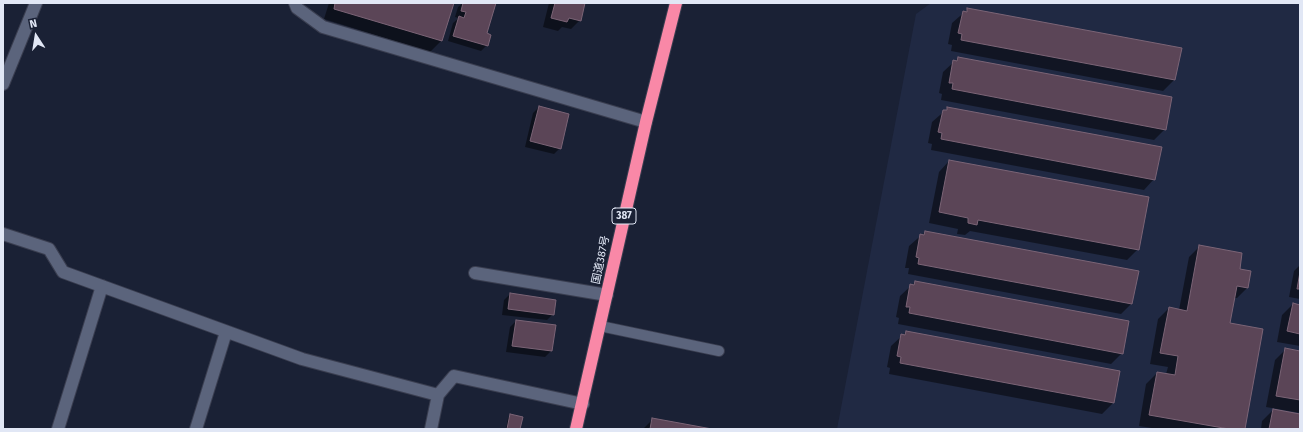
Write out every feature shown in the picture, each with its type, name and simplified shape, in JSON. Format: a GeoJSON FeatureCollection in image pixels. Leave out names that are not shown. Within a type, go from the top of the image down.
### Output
{"type":"FeatureCollection","features":[{"type":"Feature","properties":{"kind":"highway","name":"国道387号"},"geometry":{"type":"LineString","coordinates":[[576,429],[583,404],[646,122],[676,3]]}},
{"type":"Feature","properties":{"kind":"street"},"geometry":{"type":"LineString","coordinates":[[3,84],[36,3]]}},
{"type":"Feature","properties":{"kind":"street"},"geometry":{"type":"LineString","coordinates":[[295,3],[298,8],[323,27],[646,122]]}},
{"type":"Feature","properties":{"kind":"street"},"geometry":{"type":"LineString","coordinates":[[3,234],[49,249],[63,272],[302,359],[438,395]]}},
{"type":"Feature","properties":{"kind":"street"},"geometry":{"type":"LineString","coordinates":[[475,273],[607,295]]}},
{"type":"Feature","properties":{"kind":"street"},"geometry":{"type":"LineString","coordinates":[[58,429],[102,286]]}},
{"type":"Feature","properties":{"kind":"street"},"geometry":{"type":"LineString","coordinates":[[196,429],[226,332]]}},
{"type":"Feature","properties":{"kind":"street"},"geometry":{"type":"LineString","coordinates":[[431,429],[438,395],[454,376],[583,404]]}},
{"type":"Feature","properties":{"kind":"lane"},"geometry":{"type":"LineString","coordinates":[[600,326],[719,351]]}},
{"type":"Feature","properties":{"kind":"shaded area"},"geometry":{"type":"Polygon","coordinates":[[[931,3],[1300,3],[1300,429],[837,429],[916,14],[931,3]]]}},
{"type":"Feature","properties":{"kind":"building"},"geometry":{"type":"Polygon","coordinates":[[[335,3],[454,3],[442,41],[334,9],[335,3]]]}},
{"type":"Feature","properties":{"kind":"building"},"geometry":{"type":"Polygon","coordinates":[[[463,3],[496,3],[487,33],[491,35],[488,46],[453,36],[459,16],[464,18],[466,12],[461,11],[463,3]]]}},
{"type":"Feature","properties":{"kind":"building"},"geometry":{"type":"Polygon","coordinates":[[[555,3],[585,3],[581,21],[569,18],[567,22],[551,18],[555,3]]]}},
{"type":"Feature","properties":{"kind":"building"},"geometry":{"type":"Polygon","coordinates":[[[967,8],[1182,48],[1175,80],[961,40],[962,34],[958,33],[963,11],[967,12],[967,8]]]}},
{"type":"Feature","properties":{"kind":"building"},"geometry":{"type":"Polygon","coordinates":[[[958,57],[1172,97],[1166,130],[952,89],[953,83],[949,83],[953,60],[957,61],[958,57]]]}},
{"type":"Feature","properties":{"kind":"building"},"geometry":{"type":"Polygon","coordinates":[[[539,106],[569,114],[561,149],[530,141],[539,106]]]}},
{"type":"Feature","properties":{"kind":"building"},"geometry":{"type":"Polygon","coordinates":[[[947,107],[1162,147],[1155,180],[941,139],[942,133],[938,132],[943,110],[947,110],[947,107]]]}},
{"type":"Feature","properties":{"kind":"building"},"geometry":{"type":"Polygon","coordinates":[[[949,160],[1149,197],[1139,250],[978,220],[977,225],[968,223],[968,218],[939,212],[949,160]]]}},
{"type":"Feature","properties":{"kind":"building"},"geometry":{"type":"Polygon","coordinates":[[[925,231],[1139,271],[1132,304],[918,264],[919,258],[916,257],[920,234],[924,235],[925,231]]]}},
{"type":"Feature","properties":{"kind":"building"},"geometry":{"type":"Polygon","coordinates":[[[1199,245],[1242,253],[1240,269],[1251,271],[1248,288],[1237,286],[1230,323],[1263,329],[1245,429],[1229,429],[1149,415],[1157,372],[1175,375],[1178,356],[1160,353],[1169,307],[1187,311],[1199,245]]]}},
{"type":"Feature","properties":{"kind":"building"},"geometry":{"type":"Polygon","coordinates":[[[1300,272],[1300,289],[1297,289],[1300,272]]]}},
{"type":"Feature","properties":{"kind":"building"},"geometry":{"type":"Polygon","coordinates":[[[915,281],[1129,321],[1123,354],[909,313],[910,307],[906,307],[910,284],[914,285],[915,281]]]}},
{"type":"Feature","properties":{"kind":"building"},"geometry":{"type":"Polygon","coordinates":[[[510,293],[556,300],[554,315],[508,309],[510,293]]]}},
{"type":"Feature","properties":{"kind":"building"},"geometry":{"type":"Polygon","coordinates":[[[1293,303],[1300,305],[1300,334],[1287,331],[1293,303]]]}},
{"type":"Feature","properties":{"kind":"building"},"geometry":{"type":"Polygon","coordinates":[[[516,320],[556,325],[552,351],[512,346],[516,320]]]}},
{"type":"Feature","properties":{"kind":"building"},"geometry":{"type":"Polygon","coordinates":[[[906,331],[1120,371],[1114,403],[900,363],[901,357],[897,356],[901,334],[905,335],[906,331]]]}},
{"type":"Feature","properties":{"kind":"building"},"geometry":{"type":"Polygon","coordinates":[[[1285,348],[1300,351],[1300,400],[1276,396],[1285,348]]]}},
{"type":"Feature","properties":{"kind":"building"},"geometry":{"type":"Polygon","coordinates":[[[1273,409],[1300,414],[1300,429],[1269,429],[1273,409]]]}},
{"type":"Feature","properties":{"kind":"building"},"geometry":{"type":"Polygon","coordinates":[[[510,414],[523,417],[520,429],[507,429],[510,414]]]}},
{"type":"Feature","properties":{"kind":"building"},"geometry":{"type":"Polygon","coordinates":[[[652,418],[712,429],[650,429],[652,418]]]}}]}
